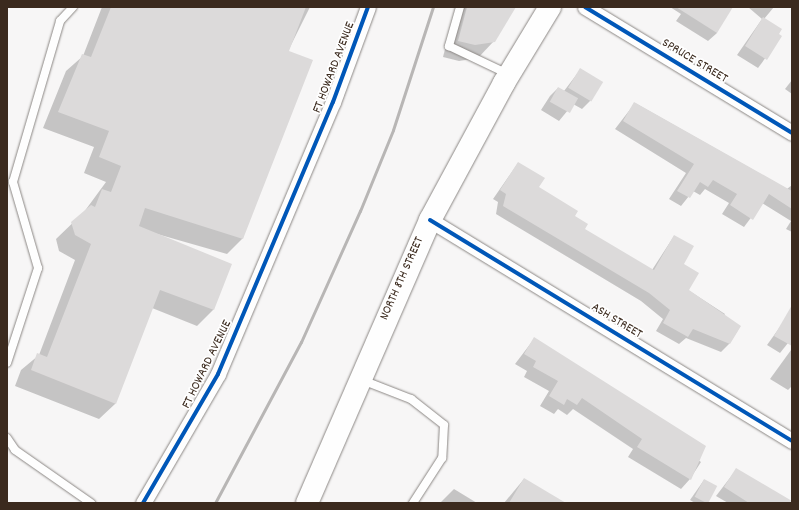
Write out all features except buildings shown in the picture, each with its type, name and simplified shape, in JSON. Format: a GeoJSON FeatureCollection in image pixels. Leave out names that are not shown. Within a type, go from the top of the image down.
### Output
{"type":"FeatureCollection","features":[{"type":"Feature","properties":{"kind":"main road","name":"NORTH 8TH STREET"},"geometry":{"type":"LineString","coordinates":[[308,502],[430,220],[509,74],[550,7]]}},
{"type":"Feature","properties":{"kind":"street","name":"FT HOWARD AVENUE"},"geometry":{"type":"LineString","coordinates":[[143,503],[218,374],[333,102],[368,7]]}},
{"type":"Feature","properties":{"kind":"street","name":"SPRUCE STREET"},"geometry":{"type":"LineString","coordinates":[[585,7],[792,133]]}},
{"type":"Feature","properties":{"kind":"street","name":"ASH STREET"},"geometry":{"type":"LineString","coordinates":[[430,220],[792,441]]}},
{"type":"Feature","properties":{"kind":"lane"},"geometry":{"type":"LineString","coordinates":[[7,363],[38,268],[13,182],[60,21],[73,7]]}},
{"type":"Feature","properties":{"kind":"lane"},"geometry":{"type":"LineString","coordinates":[[460,7],[449,46],[509,74]]}},
{"type":"Feature","properties":{"kind":"lane"},"geometry":{"type":"LineString","coordinates":[[360,379],[411,399],[444,425],[442,458],[413,503]]}},
{"type":"Feature","properties":{"kind":"lane"},"geometry":{"type":"LineString","coordinates":[[7,438],[15,450],[91,503]]}},
{"type":"Feature","properties":{"kind":"railway"},"geometry":{"type":"LineString","coordinates":[[215,503],[301,342],[360,211],[393,130],[433,7]]}},
{"type":"Feature","properties":{"kind":"cycle path"},"geometry":{"type":"LineString","coordinates":[[143,503],[218,374],[333,102],[368,7]]}},
{"type":"Feature","properties":{"kind":"cycle path"},"geometry":{"type":"LineString","coordinates":[[585,7],[792,133]]}},
{"type":"Feature","properties":{"kind":"cycle path"},"geometry":{"type":"LineString","coordinates":[[430,220],[792,441]]}}]}
